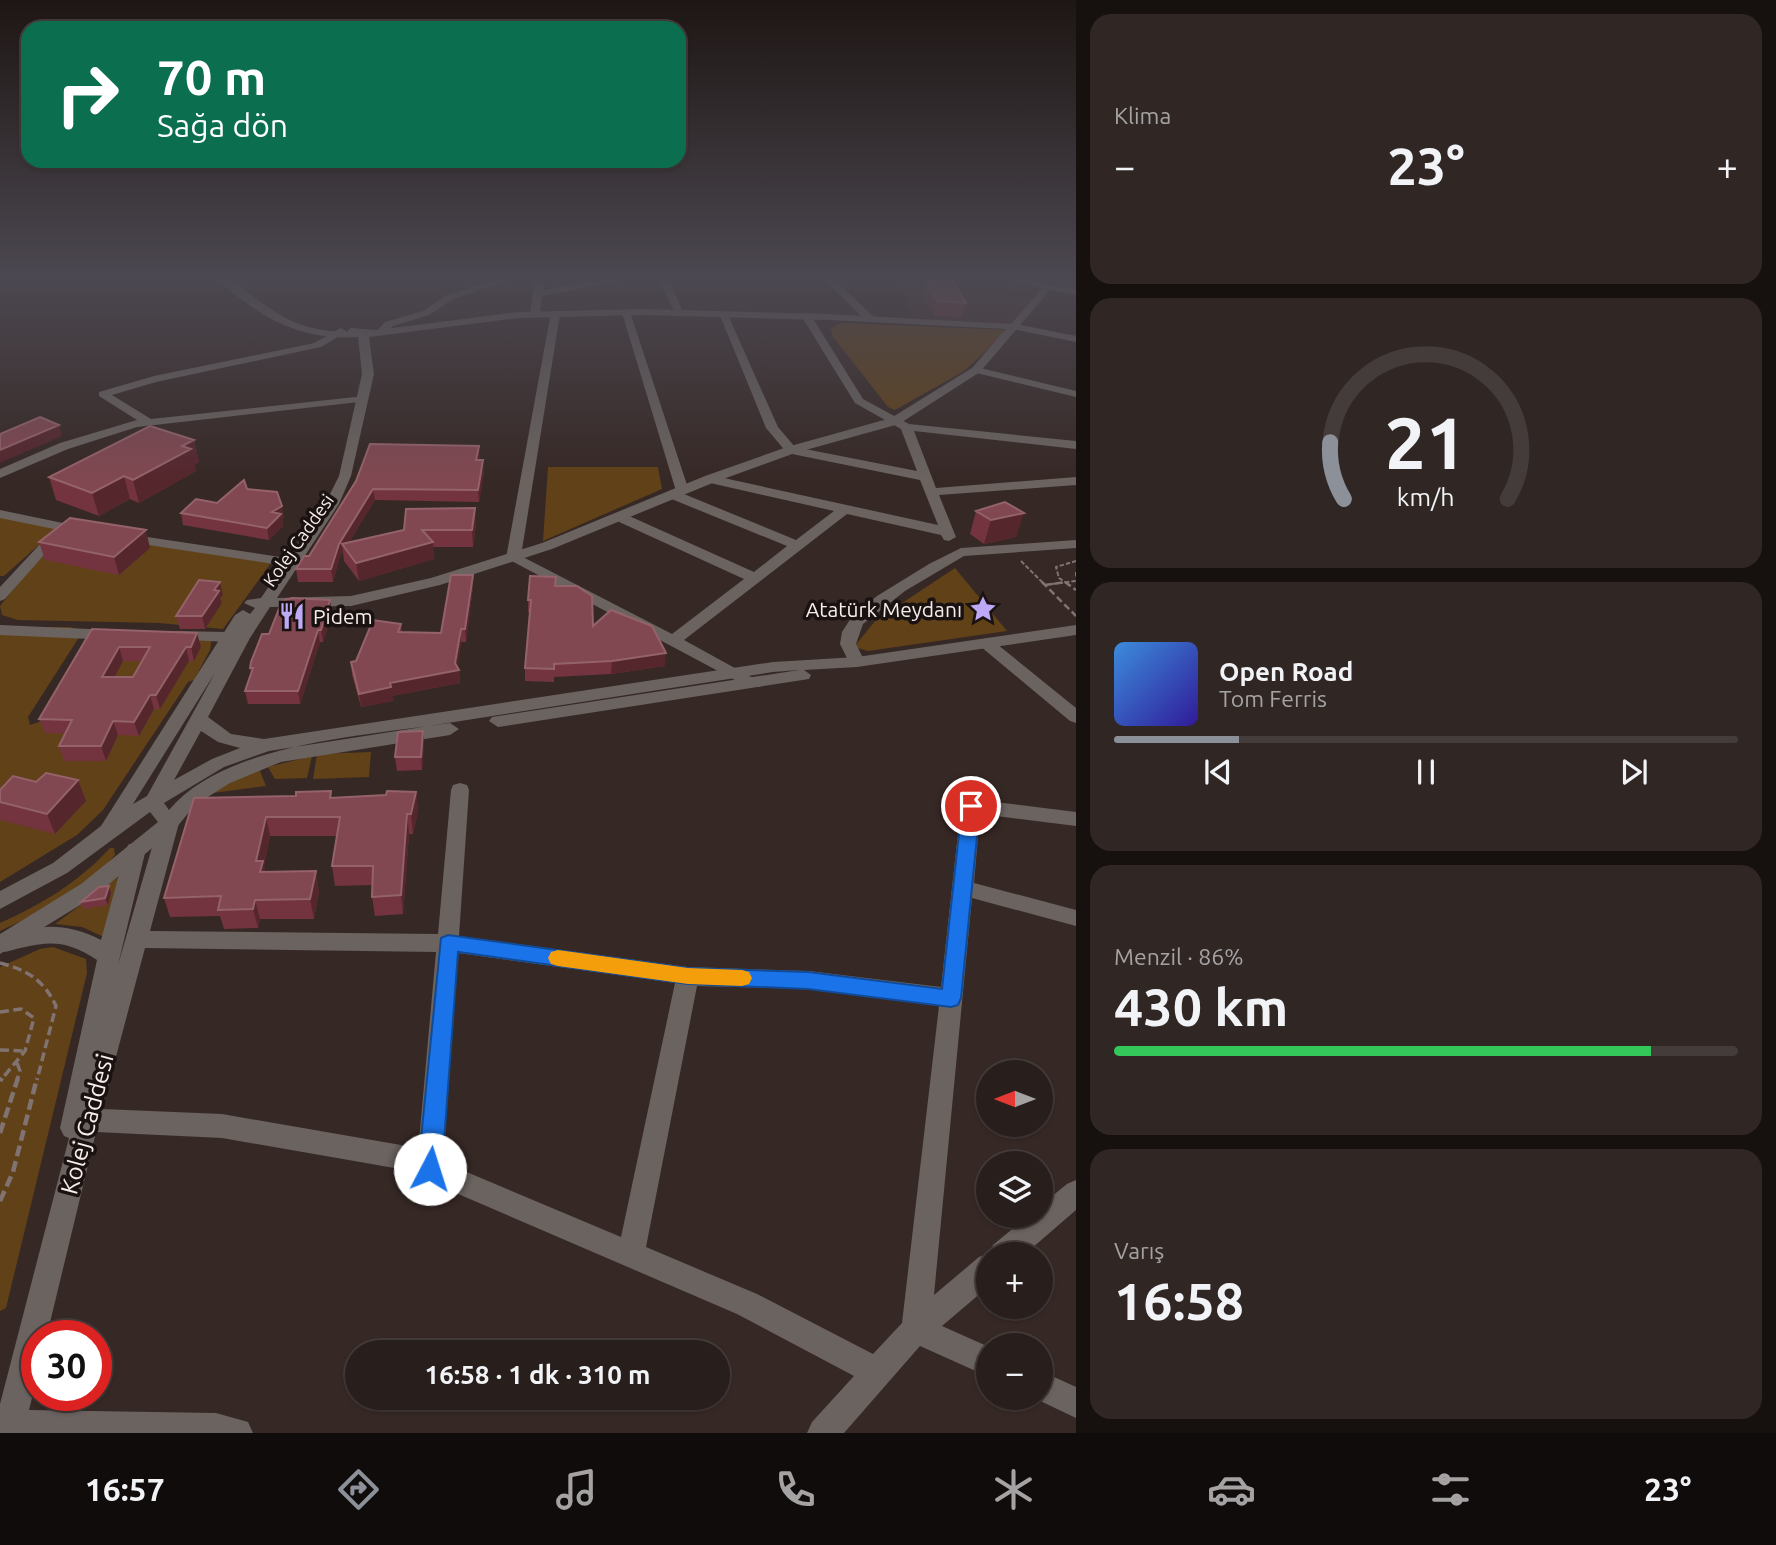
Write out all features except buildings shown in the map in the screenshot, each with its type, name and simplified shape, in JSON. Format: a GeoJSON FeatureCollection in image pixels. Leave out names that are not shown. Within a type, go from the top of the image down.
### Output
{"type":"FeatureCollection","features":[{"type":"Feature","properties":{"kind":"street"},"geometry":{"type":"LineString","coordinates":[[148,422],[103,394],[154,379],[317,345]]}},
{"type":"Feature","properties":{"kind":"street","name":"Kolej Caddesi"},"geometry":{"type":"LineString","coordinates":[[259,603],[327,503],[338,476],[360,376],[359,345]]}},
{"type":"Feature","properties":{"kind":"street","name":"Kolej Caddesi"},"geometry":{"type":"LineString","coordinates":[[259,603],[332,504],[345,476],[369,374],[362,345]]}},
{"type":"Feature","properties":{"kind":"street"},"geometry":{"type":"LineString","coordinates":[[513,558],[550,345]]}},
{"type":"Feature","properties":{"kind":"street"},"geometry":{"type":"LineString","coordinates":[[634,345],[678,493],[797,545]]}},
{"type":"Feature","properties":{"kind":"street"},"geometry":{"type":"LineString","coordinates":[[736,345],[772,428],[791,450],[926,477]]}},
{"type":"Feature","properties":{"kind":"street"},"geometry":{"type":"LineString","coordinates":[[824,345],[859,401],[900,424],[926,477],[944,531],[961,552]]}},
{"type":"Feature","properties":{"kind":"street"},"geometry":{"type":"LineString","coordinates":[[900,424],[976,370],[999,345]]}},
{"type":"Feature","properties":{"kind":"street"},"geometry":{"type":"LineString","coordinates":[[976,370],[1076,394]]}},
{"type":"Feature","properties":{"kind":"street"},"geometry":{"type":"LineString","coordinates":[[0,474],[64,446],[148,422],[355,400]]}},
{"type":"Feature","properties":{"kind":"street"},"geometry":{"type":"LineString","coordinates":[[107,831],[228,637],[259,603],[351,601],[378,596],[513,558],[622,518],[710,479],[791,450],[900,424],[1076,444]]}},
{"type":"Feature","properties":{"kind":"street"},"geometry":{"type":"LineString","coordinates":[[710,479],[842,511],[944,531]]}},
{"type":"Feature","properties":{"kind":"street"},"geometry":{"type":"LineString","coordinates":[[932,492],[1076,481]]}},
{"type":"Feature","properties":{"kind":"street"},"geometry":{"type":"LineString","coordinates":[[673,641],[842,511]]}},
{"type":"Feature","properties":{"kind":"street"},"geometry":{"type":"LineString","coordinates":[[0,514],[108,535],[287,562]]}},
{"type":"Feature","properties":{"kind":"street"},"geometry":{"type":"LineString","coordinates":[[622,518],[755,578]]}},
{"type":"Feature","properties":{"kind":"street"},"geometry":{"type":"LineString","coordinates":[[3,588],[61,527]]}},
{"type":"Feature","properties":{"kind":"street"},"geometry":{"type":"LineString","coordinates":[[857,662],[850,654],[847,644],[850,630],[902,584],[961,552],[1076,544]]}},
{"type":"Feature","properties":{"kind":"street"},"geometry":{"type":"LineString","coordinates":[[513,558],[754,683]]}},
{"type":"Feature","properties":{"kind":"street"},"geometry":{"type":"LineString","coordinates":[[153,802],[259,603]]}},
{"type":"Feature","properties":{"kind":"street"},"geometry":{"type":"LineString","coordinates":[[0,901],[60,868],[107,831],[218,763],[266,745],[734,673],[857,662],[1076,629]]}},
{"type":"Feature","properties":{"kind":"street"},"geometry":{"type":"LineString","coordinates":[[0,630],[134,636]]}},
{"type":"Feature","properties":{"kind":"street"},"geometry":{"type":"LineString","coordinates":[[160,636],[228,637]]}},
{"type":"Feature","properties":{"kind":"street"},"geometry":{"type":"LineString","coordinates":[[986,643],[1076,717]]}},
{"type":"Feature","properties":{"kind":"street"},"geometry":{"type":"LineString","coordinates":[[1,951],[88,890],[169,823],[188,800],[223,778],[278,756],[823,672],[857,662]]}},
{"type":"Feature","properties":{"kind":"street"},"geometry":{"type":"LineString","coordinates":[[198,716],[208,732],[233,742],[266,745]]}},
{"type":"Feature","properties":{"kind":"street"},"geometry":{"type":"LineString","coordinates":[[430,1169],[460,790]]}},
{"type":"Feature","properties":{"kind":"street"},"geometry":{"type":"LineString","coordinates":[[153,802],[169,823]]}},
{"type":"Feature","properties":{"kind":"street"},"geometry":{"type":"LineString","coordinates":[[916,1328],[971,806],[1076,819]]}},
{"type":"Feature","properties":{"kind":"street","name":"Kolej Caddesi"},"geometry":{"type":"LineString","coordinates":[[10,1429],[86,1120],[169,823]]}},
{"type":"Feature","properties":{"kind":"street"},"geometry":{"type":"LineString","coordinates":[[107,831],[136,849]]}},
{"type":"Feature","properties":{"kind":"street","name":"Kolej Caddesi"},"geometry":{"type":"LineString","coordinates":[[10,1429],[109,956],[136,849]]}},
{"type":"Feature","properties":{"kind":"street"},"geometry":{"type":"LineString","coordinates":[[963,888],[1076,918]]}},
{"type":"Feature","properties":{"kind":"street"},"geometry":{"type":"LineString","coordinates":[[1,951],[43,933],[77,936],[109,956]]}},
{"type":"Feature","properties":{"kind":"street"},"geometry":{"type":"LineString","coordinates":[[137,939],[448,943],[688,976],[808,980],[951,998]]}},
{"type":"Feature","properties":{"kind":"street"},"geometry":{"type":"LineString","coordinates":[[631,1254],[688,976]]}},
{"type":"Feature","properties":{"kind":"street"},"geometry":{"type":"LineString","coordinates":[[86,1120],[222,1126],[401,1157],[747,1304],[877,1373]]}},
{"type":"Feature","properties":{"kind":"street"},"geometry":{"type":"LineString","coordinates":[[1018,1242],[1076,1193]]}},
{"type":"Feature","properties":{"kind":"street"},"geometry":{"type":"LineString","coordinates":[[823,1433],[916,1328],[976,1278]]}},
{"type":"Feature","properties":{"kind":"street"},"geometry":{"type":"LineString","coordinates":[[916,1328],[976,1356]]}},
{"type":"Feature","properties":{"kind":"street"},"geometry":{"type":"LineString","coordinates":[[1053,1392],[1076,1403]]}},
{"type":"Feature","properties":{"kind":"street"},"geometry":{"type":"LineString","coordinates":[[10,1429],[216,1428],[237,1433]]}},
{"type":"Feature","properties":{"kind":"path"},"geometry":{"type":"LineString","coordinates":[[1008,549],[1076,616]]}},
{"type":"Feature","properties":{"kind":"path"},"geometry":{"type":"LineString","coordinates":[[1076,562],[1056,567],[1063,583],[1076,590]]}},
{"type":"Feature","properties":{"kind":"path"},"geometry":{"type":"LineString","coordinates":[[1045,585],[1076,579],[1076,572]]}},
{"type":"Feature","properties":{"kind":"path"},"geometry":{"type":"LineString","coordinates":[[0,1201],[17,1159],[56,1006],[49,986],[1,951]]}},
{"type":"Feature","properties":{"kind":"path"},"geometry":{"type":"LineString","coordinates":[[0,1012],[22,1009],[34,1018],[25,1051],[0,1081]]}},
{"type":"Feature","properties":{"kind":"path"},"geometry":{"type":"LineString","coordinates":[[0,1050],[25,1051]]}},
{"type":"Feature","properties":{"kind":"path"},"geometry":{"type":"LineString","coordinates":[[0,1133],[20,1071],[17,1062]]}},
{"type":"Feature","properties":{"kind":"shaded area"},"geometry":{"type":"Polygon","coordinates":[[[839,345],[993,345],[964,371],[895,410],[888,407],[839,345]]]}},
{"type":"Feature","properties":{"kind":"shaded area"},"geometry":{"type":"Polygon","coordinates":[[[548,467],[658,467],[662,489],[543,541],[548,467]]]}},
{"type":"Feature","properties":{"kind":"shaded area"},"geometry":{"type":"Polygon","coordinates":[[[0,513],[61,525],[4,576],[0,576],[0,513]]]}},
{"type":"Feature","properties":{"kind":"shaded area"},"geometry":{"type":"Polygon","coordinates":[[[73,531],[271,563],[223,629],[159,623],[18,620],[2,615],[0,606],[25,575],[52,547],[73,531]]]}},
{"type":"Feature","properties":{"kind":"shaded area"},"geometry":{"type":"Polygon","coordinates":[[[955,568],[1007,631],[868,651],[854,647],[875,621],[955,568]]]}},
{"type":"Feature","properties":{"kind":"shaded area"},"geometry":{"type":"Polygon","coordinates":[[[0,627],[70,627],[83,631],[28,717],[30,725],[39,722],[46,714],[94,635],[212,637],[210,650],[194,680],[188,682],[103,810],[77,835],[0,882],[0,627]]]}},
{"type":"Feature","properties":{"kind":"shaded area"},"geometry":{"type":"Polygon","coordinates":[[[371,752],[369,777],[313,779],[317,754],[371,752]]]}},
{"type":"Feature","properties":{"kind":"shaded area"},"geometry":{"type":"Polygon","coordinates":[[[312,756],[307,778],[275,779],[268,767],[312,756]]]}},
{"type":"Feature","properties":{"kind":"shaded area"},"geometry":{"type":"Polygon","coordinates":[[[263,765],[260,771],[266,786],[213,793],[214,788],[263,765]]]}},
{"type":"Feature","properties":{"kind":"shaded area"},"geometry":{"type":"Polygon","coordinates":[[[110,848],[114,848],[115,855],[91,879],[46,908],[0,931],[0,923],[59,891],[86,871],[110,848]]]}},
{"type":"Feature","properties":{"kind":"shaded area"},"geometry":{"type":"Polygon","coordinates":[[[121,875],[106,938],[82,927],[55,924],[121,875]]]}},
{"type":"Feature","properties":{"kind":"shaded area"},"geometry":{"type":"Polygon","coordinates":[[[53,947],[86,959],[87,973],[6,1308],[0,1311],[0,967],[40,949],[53,947]]]}},
{"type":"Feature","properties":{"kind":"slow traffic"},"geometry":{"type":"LineString","coordinates":[[558,958],[688,976],[742,978]]}},
{"type":"Feature","properties":{"kind":"place","name":"Atatürk Meydanı"},"geometry":{"type":"Point","coordinates":[983,609]}},
{"type":"Feature","properties":{"kind":"place","name":"Pidem"},"geometry":{"type":"Point","coordinates":[292,616]}},
{"type":"Feature","properties":{"kind":"route"},"geometry":{"type":"LineString","coordinates":[[430,1169],[448,943],[688,976],[808,980],[951,998],[971,806]]}}]}
